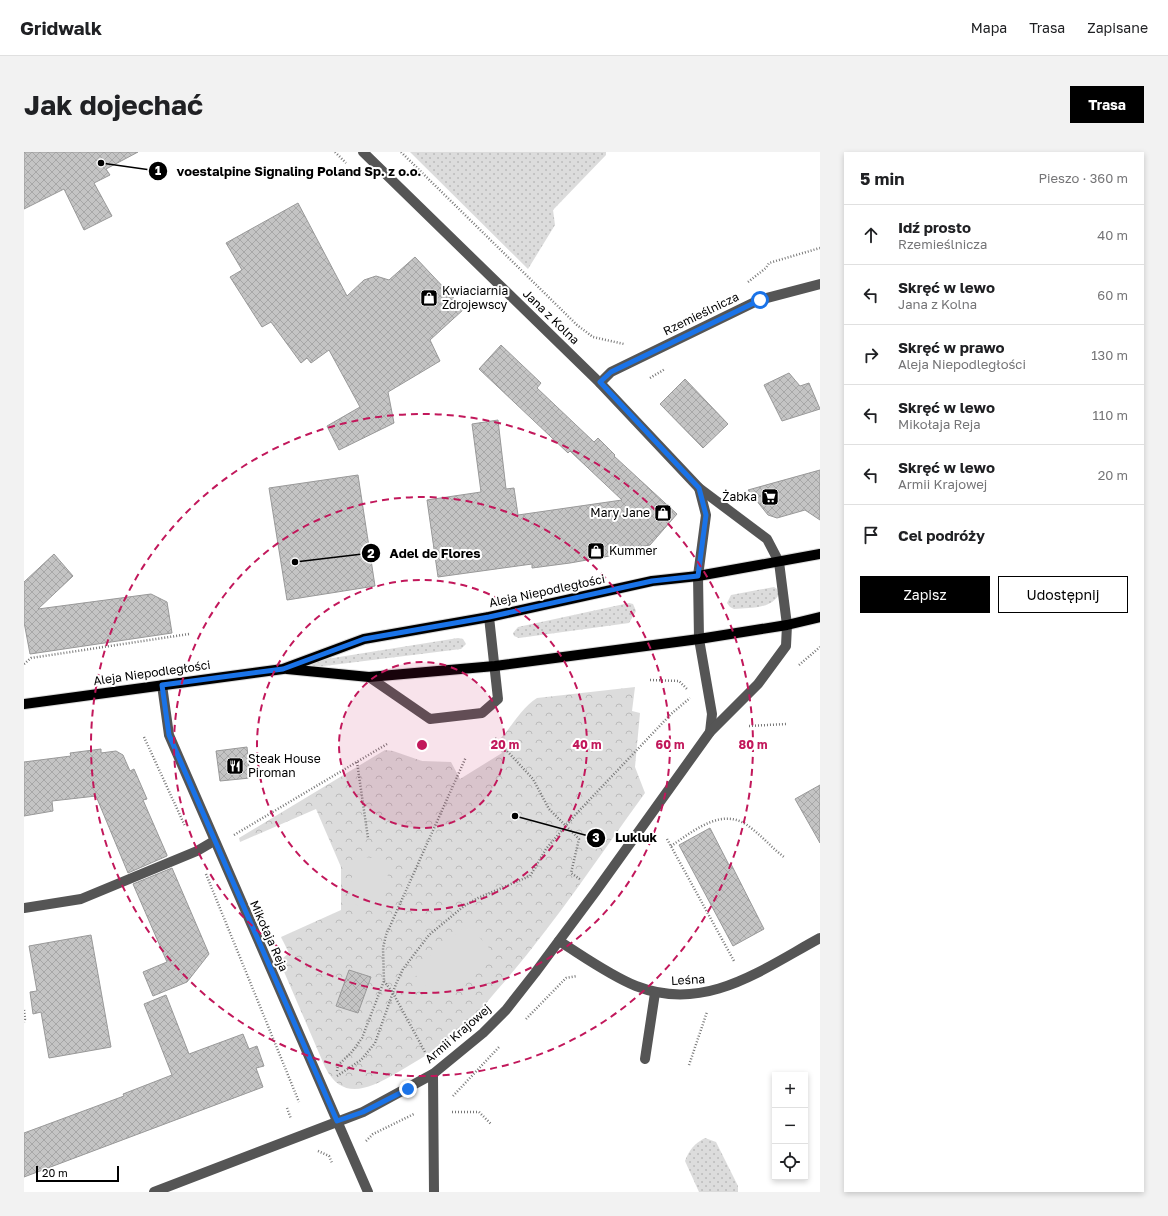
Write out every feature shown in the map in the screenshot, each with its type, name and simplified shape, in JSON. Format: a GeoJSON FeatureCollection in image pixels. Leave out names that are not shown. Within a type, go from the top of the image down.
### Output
{"type":"FeatureCollection","features":[{"type":"Feature","properties":{"kind":"main road","name":"Aleja Niepodległości"},"geometry":{"type":"LineString","coordinates":[[24,704],[283,669],[364,639],[489,617],[652,581],[698,576],[820,554]]}},
{"type":"Feature","properties":{"kind":"main road","name":"Aleja Niepodległości"},"geometry":{"type":"LineString","coordinates":[[283,669],[369,677],[495,666],[699,639],[788,625],[820,617]]}},
{"type":"Feature","properties":{"kind":"street","name":"Jana z Kolna"},"geometry":{"type":"LineString","coordinates":[[363,152],[600,382],[699,488],[767,539],[779,562],[788,625]]}},
{"type":"Feature","properties":{"kind":"street","name":"Rzemieślnicza"},"geometry":{"type":"LineString","coordinates":[[600,382],[611,372],[760,300],[820,284]]}},
{"type":"Feature","properties":{"kind":"street","name":"Jana z Kolna"},"geometry":{"type":"LineString","coordinates":[[699,488],[706,515],[698,576],[699,639]]}},
{"type":"Feature","properties":{"kind":"street"},"geometry":{"type":"LineString","coordinates":[[369,677],[430,719],[482,713],[498,699],[489,617]]}},
{"type":"Feature","properties":{"kind":"street","name":"Armii Krajowej"},"geometry":{"type":"LineString","coordinates":[[154,1192],[370,1108],[433,1074],[483,1033],[501,1014],[559,942],[710,732],[758,684],[786,646],[788,625]]}},
{"type":"Feature","properties":{"kind":"street"},"geometry":{"type":"LineString","coordinates":[[699,639],[712,714],[710,732]]}},
{"type":"Feature","properties":{"kind":"street","name":"Mikołaja Reja"},"geometry":{"type":"LineString","coordinates":[[162,685],[169,735],[368,1192]]}},
{"type":"Feature","properties":{"kind":"street"},"geometry":{"type":"LineString","coordinates":[[24,908],[81,899],[197,851],[214,841]]}},
{"type":"Feature","properties":{"kind":"street","name":"Leśna"},"geometry":{"type":"LineString","coordinates":[[559,942],[619,978],[655,993],[686,995],[723,989],[820,938]]}},
{"type":"Feature","properties":{"kind":"street"},"geometry":{"type":"LineString","coordinates":[[645,1059],[655,993]]}},
{"type":"Feature","properties":{"kind":"street"},"geometry":{"type":"LineString","coordinates":[[433,1074],[434,1192]]}},
{"type":"Feature","properties":{"kind":"path"},"geometry":{"type":"LineString","coordinates":[[401,152],[577,325],[593,337],[623,344]]}},
{"type":"Feature","properties":{"kind":"path"},"geometry":{"type":"LineString","coordinates":[[769,263],[820,248]]}},
{"type":"Feature","properties":{"kind":"path"},"geometry":{"type":"LineString","coordinates":[[24,664],[31,658],[189,634]]}},
{"type":"Feature","properties":{"kind":"path"},"geometry":{"type":"LineString","coordinates":[[793,670],[820,647]]}},
{"type":"Feature","properties":{"kind":"path"},"geometry":{"type":"LineString","coordinates":[[650,680],[679,681],[689,690]]}},
{"type":"Feature","properties":{"kind":"path"},"geometry":{"type":"LineString","coordinates":[[466,757],[386,935],[383,948],[384,981],[362,1038],[351,1053],[338,1066],[334,1079],[360,1060],[375,1043],[403,969],[429,935],[440,924],[469,903],[530,876],[546,850],[566,826],[671,714],[693,694]]}},
{"type":"Feature","properties":{"kind":"path"},"geometry":{"type":"LineString","coordinates":[[749,726],[786,724]]}},
{"type":"Feature","properties":{"kind":"path"},"geometry":{"type":"LineString","coordinates":[[144,737],[197,851],[299,1102]]}},
{"type":"Feature","properties":{"kind":"path"},"geometry":{"type":"LineString","coordinates":[[495,738],[533,779],[549,809],[579,839],[571,873]]}},
{"type":"Feature","properties":{"kind":"path"},"geometry":{"type":"LineString","coordinates":[[214,841],[236,834],[386,744]]}},
{"type":"Feature","properties":{"kind":"path"},"geometry":{"type":"LineString","coordinates":[[357,762],[368,838]]}},
{"type":"Feature","properties":{"kind":"path"},"geometry":{"type":"LineString","coordinates":[[671,846],[700,827],[730,817],[739,820],[751,828],[784,857]]}},
{"type":"Feature","properties":{"kind":"path"},"geometry":{"type":"LineString","coordinates":[[667,839],[735,963]]}},
{"type":"Feature","properties":{"kind":"path"},"geometry":{"type":"LineString","coordinates":[[728,966],[742,959]]}},
{"type":"Feature","properties":{"kind":"path"},"geometry":{"type":"LineString","coordinates":[[524,1021],[566,978],[577,976],[582,979]]}},
{"type":"Feature","properties":{"kind":"path"},"geometry":{"type":"LineString","coordinates":[[384,981],[393,993],[425,1052]]}},
{"type":"Feature","properties":{"kind":"path"},"geometry":{"type":"LineString","coordinates":[[24,1010],[24,1022]]}},
{"type":"Feature","properties":{"kind":"path"},"geometry":{"type":"LineString","coordinates":[[689,1065],[707,1012]]}},
{"type":"Feature","properties":{"kind":"path"},"geometry":{"type":"LineString","coordinates":[[367,1140],[373,1134],[454,1094],[503,1044]]}},
{"type":"Feature","properties":{"kind":"path"},"geometry":{"type":"LineString","coordinates":[[452,1100],[454,1094]]}},
{"type":"Feature","properties":{"kind":"path"},"geometry":{"type":"LineString","coordinates":[[450,1107],[450,1112],[479,1112],[491,1124]]}},
{"type":"Feature","properties":{"kind":"green space"},"geometry":{"type":"Polygon","coordinates":[[[410,152],[606,152],[606,155],[553,210],[555,225],[528,269],[410,152]]]}},
{"type":"Feature","properties":{"kind":"green space"},"geometry":{"type":"Polygon","coordinates":[[[774,587],[777,589],[779,594],[776,599],[766,605],[753,608],[734,609],[727,603],[731,595],[774,587]]]}},
{"type":"Feature","properties":{"kind":"green space"},"geometry":{"type":"Polygon","coordinates":[[[629,603],[633,604],[636,611],[629,623],[519,638],[514,636],[513,633],[518,627],[629,603]]]}},
{"type":"Feature","properties":{"kind":"green space"},"geometry":{"type":"Polygon","coordinates":[[[458,638],[463,639],[466,644],[461,649],[316,667],[313,667],[311,663],[314,661],[458,638]]]}},
{"type":"Feature","properties":{"kind":"green space"},"geometry":{"type":"Polygon","coordinates":[[[635,687],[632,711],[640,713],[635,767],[645,793],[556,918],[518,966],[481,1009],[464,1027],[447,1041],[393,1075],[365,1088],[347,1088],[339,1085],[332,1078],[325,1067],[282,967],[283,958],[289,953],[281,937],[341,910],[341,867],[316,809],[240,842],[239,838],[385,750],[393,751],[422,761],[451,762],[460,779],[502,753],[496,743],[521,713],[537,698],[635,687]]]}},
{"type":"Feature","properties":{"kind":"green space"},"geometry":{"type":"Polygon","coordinates":[[[355,856],[390,860],[383,908],[348,904],[355,856]]]}},
{"type":"Feature","properties":{"kind":"green space"},"geometry":{"type":"Polygon","coordinates":[[[468,924],[496,956],[440,1003],[412,971],[468,924]]]}},
{"type":"Feature","properties":{"kind":"green space"},"geometry":{"type":"Polygon","coordinates":[[[705,1138],[716,1142],[738,1186],[738,1192],[699,1192],[685,1161],[688,1153],[693,1147],[705,1138]]]}},
{"type":"Feature","properties":{"kind":"building"},"geometry":{"type":"Polygon","coordinates":[[[24,152],[138,152],[106,169],[110,175],[94,183],[112,216],[84,230],[64,189],[24,209],[24,152]]]}},
{"type":"Feature","properties":{"kind":"building"},"geometry":{"type":"Polygon","coordinates":[[[298,203],[347,296],[364,280],[376,276],[389,280],[415,257],[464,309],[430,340],[440,361],[388,392],[394,423],[339,450],[327,426],[360,407],[329,350],[311,363],[307,358],[301,363],[271,322],[262,327],[230,277],[242,270],[226,243],[298,203]]]}},
{"type":"Feature","properties":{"kind":"building"},"geometry":{"type":"Polygon","coordinates":[[[501,345],[541,383],[537,388],[594,442],[598,438],[615,455],[614,456],[677,514],[650,545],[614,551],[615,555],[570,563],[532,568],[532,564],[438,577],[427,500],[481,492],[472,424],[498,420],[506,489],[514,488],[518,515],[622,500],[570,451],[568,453],[479,369],[501,345]]]}},
{"type":"Feature","properties":{"kind":"building"},"geometry":{"type":"Polygon","coordinates":[[[789,373],[800,386],[809,383],[820,409],[782,421],[764,385],[789,373]]]}},
{"type":"Feature","properties":{"kind":"building"},"geometry":{"type":"Polygon","coordinates":[[[685,379],[728,424],[703,448],[660,404],[685,379]]]}},
{"type":"Feature","properties":{"kind":"building"},"geometry":{"type":"Polygon","coordinates":[[[820,470],[820,520],[805,510],[777,518],[768,515],[748,490],[820,470]]]}},
{"type":"Feature","properties":{"kind":"building"},"geometry":{"type":"Polygon","coordinates":[[[358,475],[375,586],[287,600],[269,488],[358,475]]]}},
{"type":"Feature","properties":{"kind":"building"},"geometry":{"type":"Polygon","coordinates":[[[54,554],[73,576],[38,609],[151,594],[167,602],[172,633],[30,654],[24,622],[24,582],[54,554]]]}},
{"type":"Feature","properties":{"kind":"building"},"geometry":{"type":"Polygon","coordinates":[[[247,747],[250,778],[220,781],[216,751],[247,747]]]}},
{"type":"Feature","properties":{"kind":"building"},"geometry":{"type":"Polygon","coordinates":[[[101,749],[101,753],[116,751],[123,755],[130,771],[134,769],[147,799],[143,800],[167,855],[128,873],[96,796],[52,801],[53,811],[24,816],[24,762],[71,756],[70,753],[101,749]]]}},
{"type":"Feature","properties":{"kind":"building"},"geometry":{"type":"Polygon","coordinates":[[[820,785],[820,843],[795,799],[820,785]]]}},
{"type":"Feature","properties":{"kind":"building"},"geometry":{"type":"Polygon","coordinates":[[[710,828],[729,865],[731,864],[764,929],[733,946],[679,845],[710,828]]]}},
{"type":"Feature","properties":{"kind":"building"},"geometry":{"type":"Polygon","coordinates":[[[172,868],[209,954],[187,982],[153,996],[143,972],[167,962],[133,884],[172,868]]]}},
{"type":"Feature","properties":{"kind":"building"},"geometry":{"type":"Polygon","coordinates":[[[91,935],[111,1047],[49,1058],[41,1012],[33,1014],[30,992],[37,991],[29,946],[91,935]]]}},
{"type":"Feature","properties":{"kind":"building"},"geometry":{"type":"Polygon","coordinates":[[[349,970],[371,977],[358,1013],[336,1006],[349,970]]]}},
{"type":"Feature","properties":{"kind":"building"},"geometry":{"type":"Polygon","coordinates":[[[166,995],[189,1054],[243,1034],[249,1049],[257,1046],[264,1066],[256,1068],[263,1087],[24,1177],[24,1133],[124,1096],[123,1094],[172,1075],[144,1004],[166,995]]]}},
{"type":"Feature","properties":{"kind":"place","name":"voestalpine Signaling Poland Sp. z o.o."},"geometry":{"type":"Point","coordinates":[101,163]}},
{"type":"Feature","properties":{"kind":"place","name":"Kwiaciarnia Zdrojewscy"},"geometry":{"type":"Point","coordinates":[429,298]}},
{"type":"Feature","properties":{"kind":"place","name":"Żabka"},"geometry":{"type":"Point","coordinates":[770,497]}},
{"type":"Feature","properties":{"kind":"place","name":"Mary Jane"},"geometry":{"type":"Point","coordinates":[663,513]}},
{"type":"Feature","properties":{"kind":"place","name":"Kummer"},"geometry":{"type":"Point","coordinates":[596,551]}},
{"type":"Feature","properties":{"kind":"place","name":"Adel de Flores"},"geometry":{"type":"Point","coordinates":[295,562]}},
{"type":"Feature","properties":{"kind":"place","name":"Steak House Piroman"},"geometry":{"type":"Point","coordinates":[235,766]}},
{"type":"Feature","properties":{"kind":"place","name":"Lukluk"},"geometry":{"type":"Point","coordinates":[515,816]}},
{"type":"Feature","properties":{"kind":"route"},"geometry":{"type":"LineString","coordinates":[[408,1089],[363,1112],[337,1121],[169,735],[162,685],[283,669],[364,639],[489,617],[652,581],[698,576],[705,532],[706,515],[699,488],[600,382],[611,372],[760,300]]}}]}
